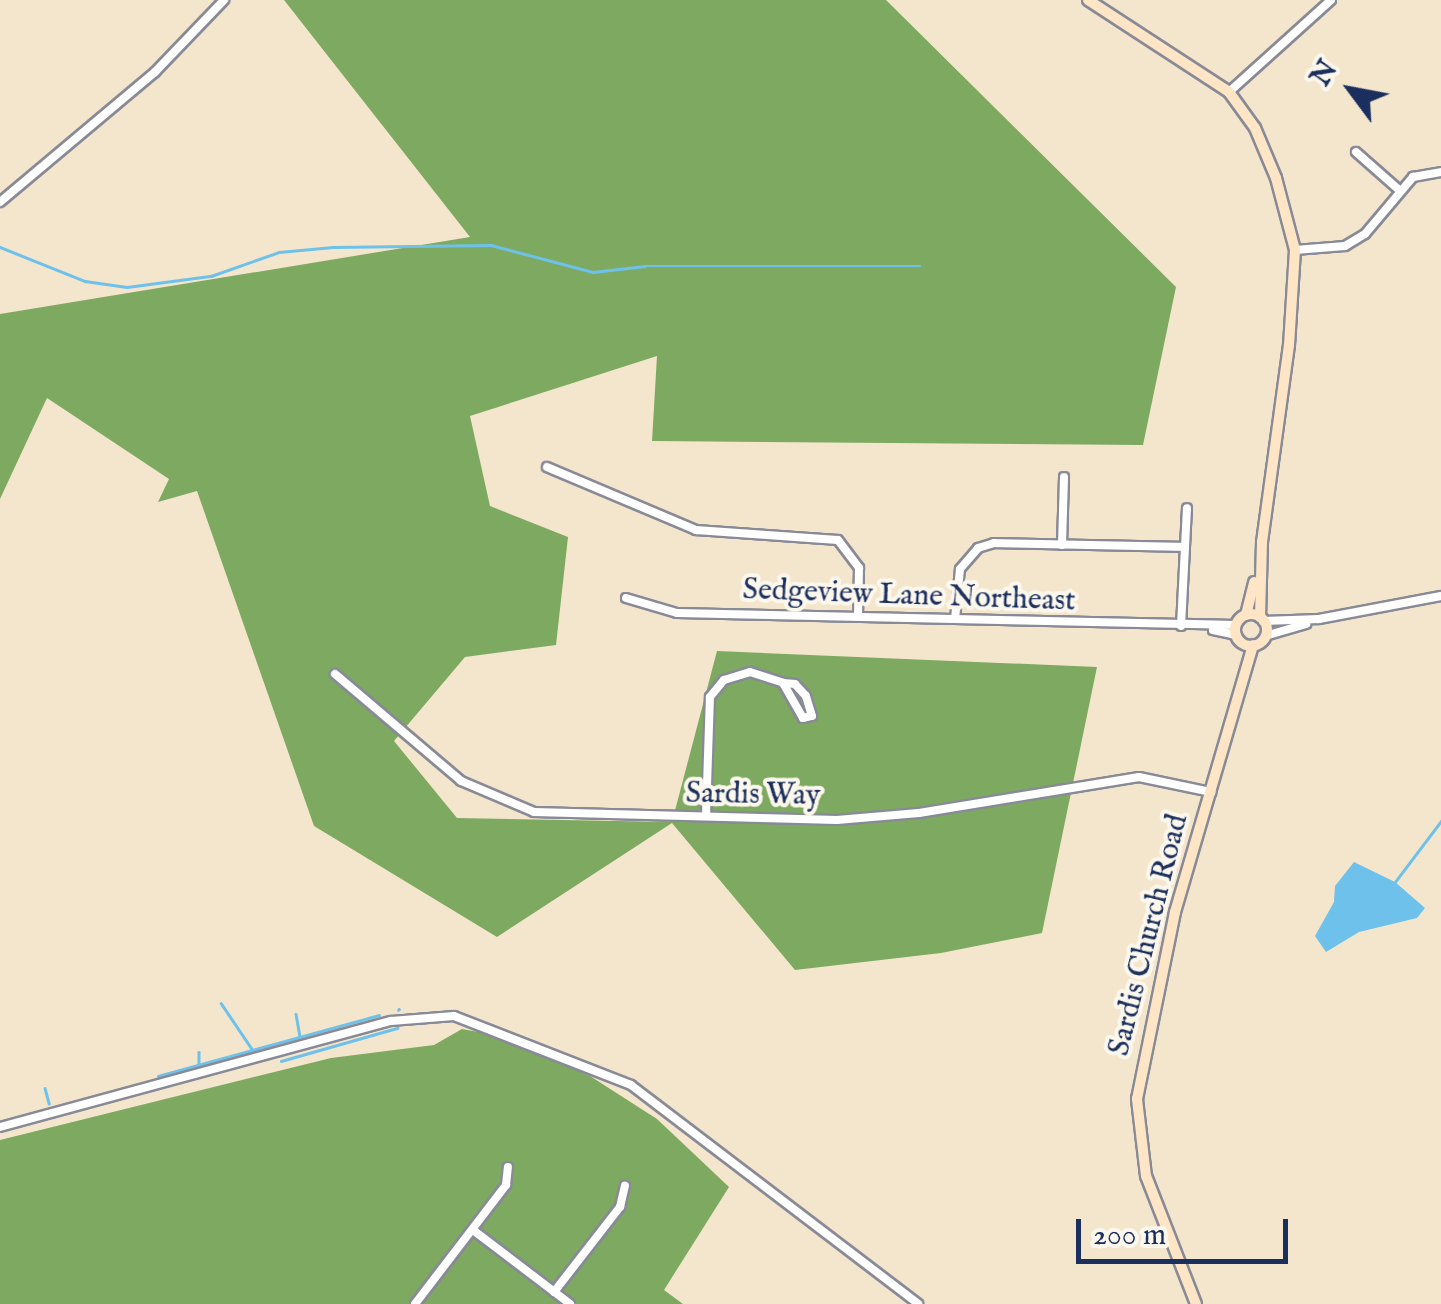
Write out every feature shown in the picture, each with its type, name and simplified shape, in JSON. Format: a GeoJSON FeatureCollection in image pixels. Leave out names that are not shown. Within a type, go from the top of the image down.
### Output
{"type":"FeatureCollection","features":[{"type":"Feature","properties":{"kind":"street"},"geometry":{"type":"LineString","coordinates":[[0,202],[155,72],[224,0]]}},
{"type":"Feature","properties":{"kind":"street"},"geometry":{"type":"LineString","coordinates":[[1088,0],[1229,92],[1262,144],[1295,250],[1289,345],[1262,542],[1242,637],[1265,636],[1320,620],[1441,596]]}},
{"type":"Feature","properties":{"kind":"street"},"geometry":{"type":"LineString","coordinates":[[1229,92],[1331,0]]}},
{"type":"Feature","properties":{"kind":"street"},"geometry":{"type":"LineString","coordinates":[[1356,152],[1398,189]]}},
{"type":"Feature","properties":{"kind":"street"},"geometry":{"type":"LineString","coordinates":[[1295,250],[1345,246],[1365,234],[1398,189],[1413,177],[1441,172]]}},
{"type":"Feature","properties":{"kind":"street"},"geometry":{"type":"LineString","coordinates":[[547,467],[696,530],[838,540],[859,568],[858,615]]}},
{"type":"Feature","properties":{"kind":"street"},"geometry":{"type":"LineString","coordinates":[[1062,545],[1064,477]]}},
{"type":"Feature","properties":{"kind":"street"},"geometry":{"type":"LineString","coordinates":[[1181,626],[1187,508]]}},
{"type":"Feature","properties":{"kind":"street"},"geometry":{"type":"LineString","coordinates":[[1262,542],[1265,636]]}},
{"type":"Feature","properties":{"kind":"street"},"geometry":{"type":"LineString","coordinates":[[955,619],[960,570],[978,548],[1185,547]]}},
{"type":"Feature","properties":{"kind":"street","name":"Sedgeview Lane Northeast"},"geometry":{"type":"LineString","coordinates":[[626,598],[677,613],[1194,626],[1242,637]]}},
{"type":"Feature","properties":{"kind":"street"},"geometry":{"type":"LineString","coordinates":[[1246,615],[1320,620]]}},
{"type":"Feature","properties":{"kind":"street","name":"Sardis Church Road"},"geometry":{"type":"LineString","coordinates":[[1196,1304],[1146,1176],[1136,1099],[1166,947],[1238,691],[1242,637]]}},
{"type":"Feature","properties":{"kind":"street"},"geometry":{"type":"LineString","coordinates":[[706,816],[710,697],[724,680],[750,672],[795,684],[806,696],[812,716],[802,718],[784,683]]}},
{"type":"Feature","properties":{"kind":"street","name":"Sardis Way"},"geometry":{"type":"LineString","coordinates":[[336,674],[461,782],[488,797],[534,812],[837,820],[919,813],[1116,778],[1210,792]]}},
{"type":"Feature","properties":{"kind":"street"},"geometry":{"type":"LineString","coordinates":[[0,1127],[392,1021],[454,1016],[547,1047],[631,1086],[918,1304]]}},
{"type":"Feature","properties":{"kind":"street"},"geometry":{"type":"LineString","coordinates":[[421,1302],[506,1186],[508,1167]]}},
{"type":"Feature","properties":{"kind":"street"},"geometry":{"type":"LineString","coordinates":[[554,1292],[620,1207],[625,1186]]}},
{"type":"Feature","properties":{"kind":"street"},"geometry":{"type":"LineString","coordinates":[[473,1230],[570,1304]]}},
{"type":"Feature","properties":{"kind":"green space"},"geometry":{"type":"Polygon","coordinates":[[[284,0],[886,0],[1176,287],[1143,445],[652,441],[657,356],[470,416],[490,506],[568,537],[556,645],[465,657],[394,741],[457,818],[672,822],[717,651],[1097,667],[1042,933],[941,953],[795,970],[672,823],[497,937],[314,826],[197,491],[158,502],[169,479],[47,398],[0,499],[0,314],[470,237],[284,0]]]}},
{"type":"Feature","properties":{"kind":"green space"},"geometry":{"type":"Polygon","coordinates":[[[462,1029],[500,1036],[590,1076],[657,1119],[729,1187],[664,1290],[683,1304],[0,1304],[0,1140],[331,1058],[434,1045],[462,1029]]]}},
{"type":"Feature","properties":{"kind":"water"},"geometry":{"type":"Polygon","coordinates":[[[1354,862],[1395,882],[1425,908],[1417,918],[1359,932],[1326,952],[1315,936],[1334,902],[1335,886],[1354,862]]]}},
{"type":"Feature","properties":{"kind":"waterway"},"geometry":{"type":"LineString","coordinates":[[0,247],[85,281],[127,287],[211,276],[279,252],[333,247],[491,245],[593,272],[645,266],[920,266]]}},
{"type":"Feature","properties":{"kind":"waterway"},"geometry":{"type":"LineString","coordinates":[[1395,882],[1441,821]]}},
{"type":"Feature","properties":{"kind":"waterway"},"geometry":{"type":"LineString","coordinates":[[221,1003],[252,1049]]}},
{"type":"Feature","properties":{"kind":"waterway"},"geometry":{"type":"LineString","coordinates":[[296,1014],[300,1037]]}},
{"type":"Feature","properties":{"kind":"waterway"},"geometry":{"type":"LineString","coordinates":[[158,1076],[379,1015]]}},
{"type":"Feature","properties":{"kind":"waterway"},"geometry":{"type":"LineString","coordinates":[[281,1061],[397,1028]]}},
{"type":"Feature","properties":{"kind":"waterway"},"geometry":{"type":"LineString","coordinates":[[199,1052],[199,1064]]}},
{"type":"Feature","properties":{"kind":"waterway"},"geometry":{"type":"LineString","coordinates":[[45,1088],[49,1103]]}}]}
